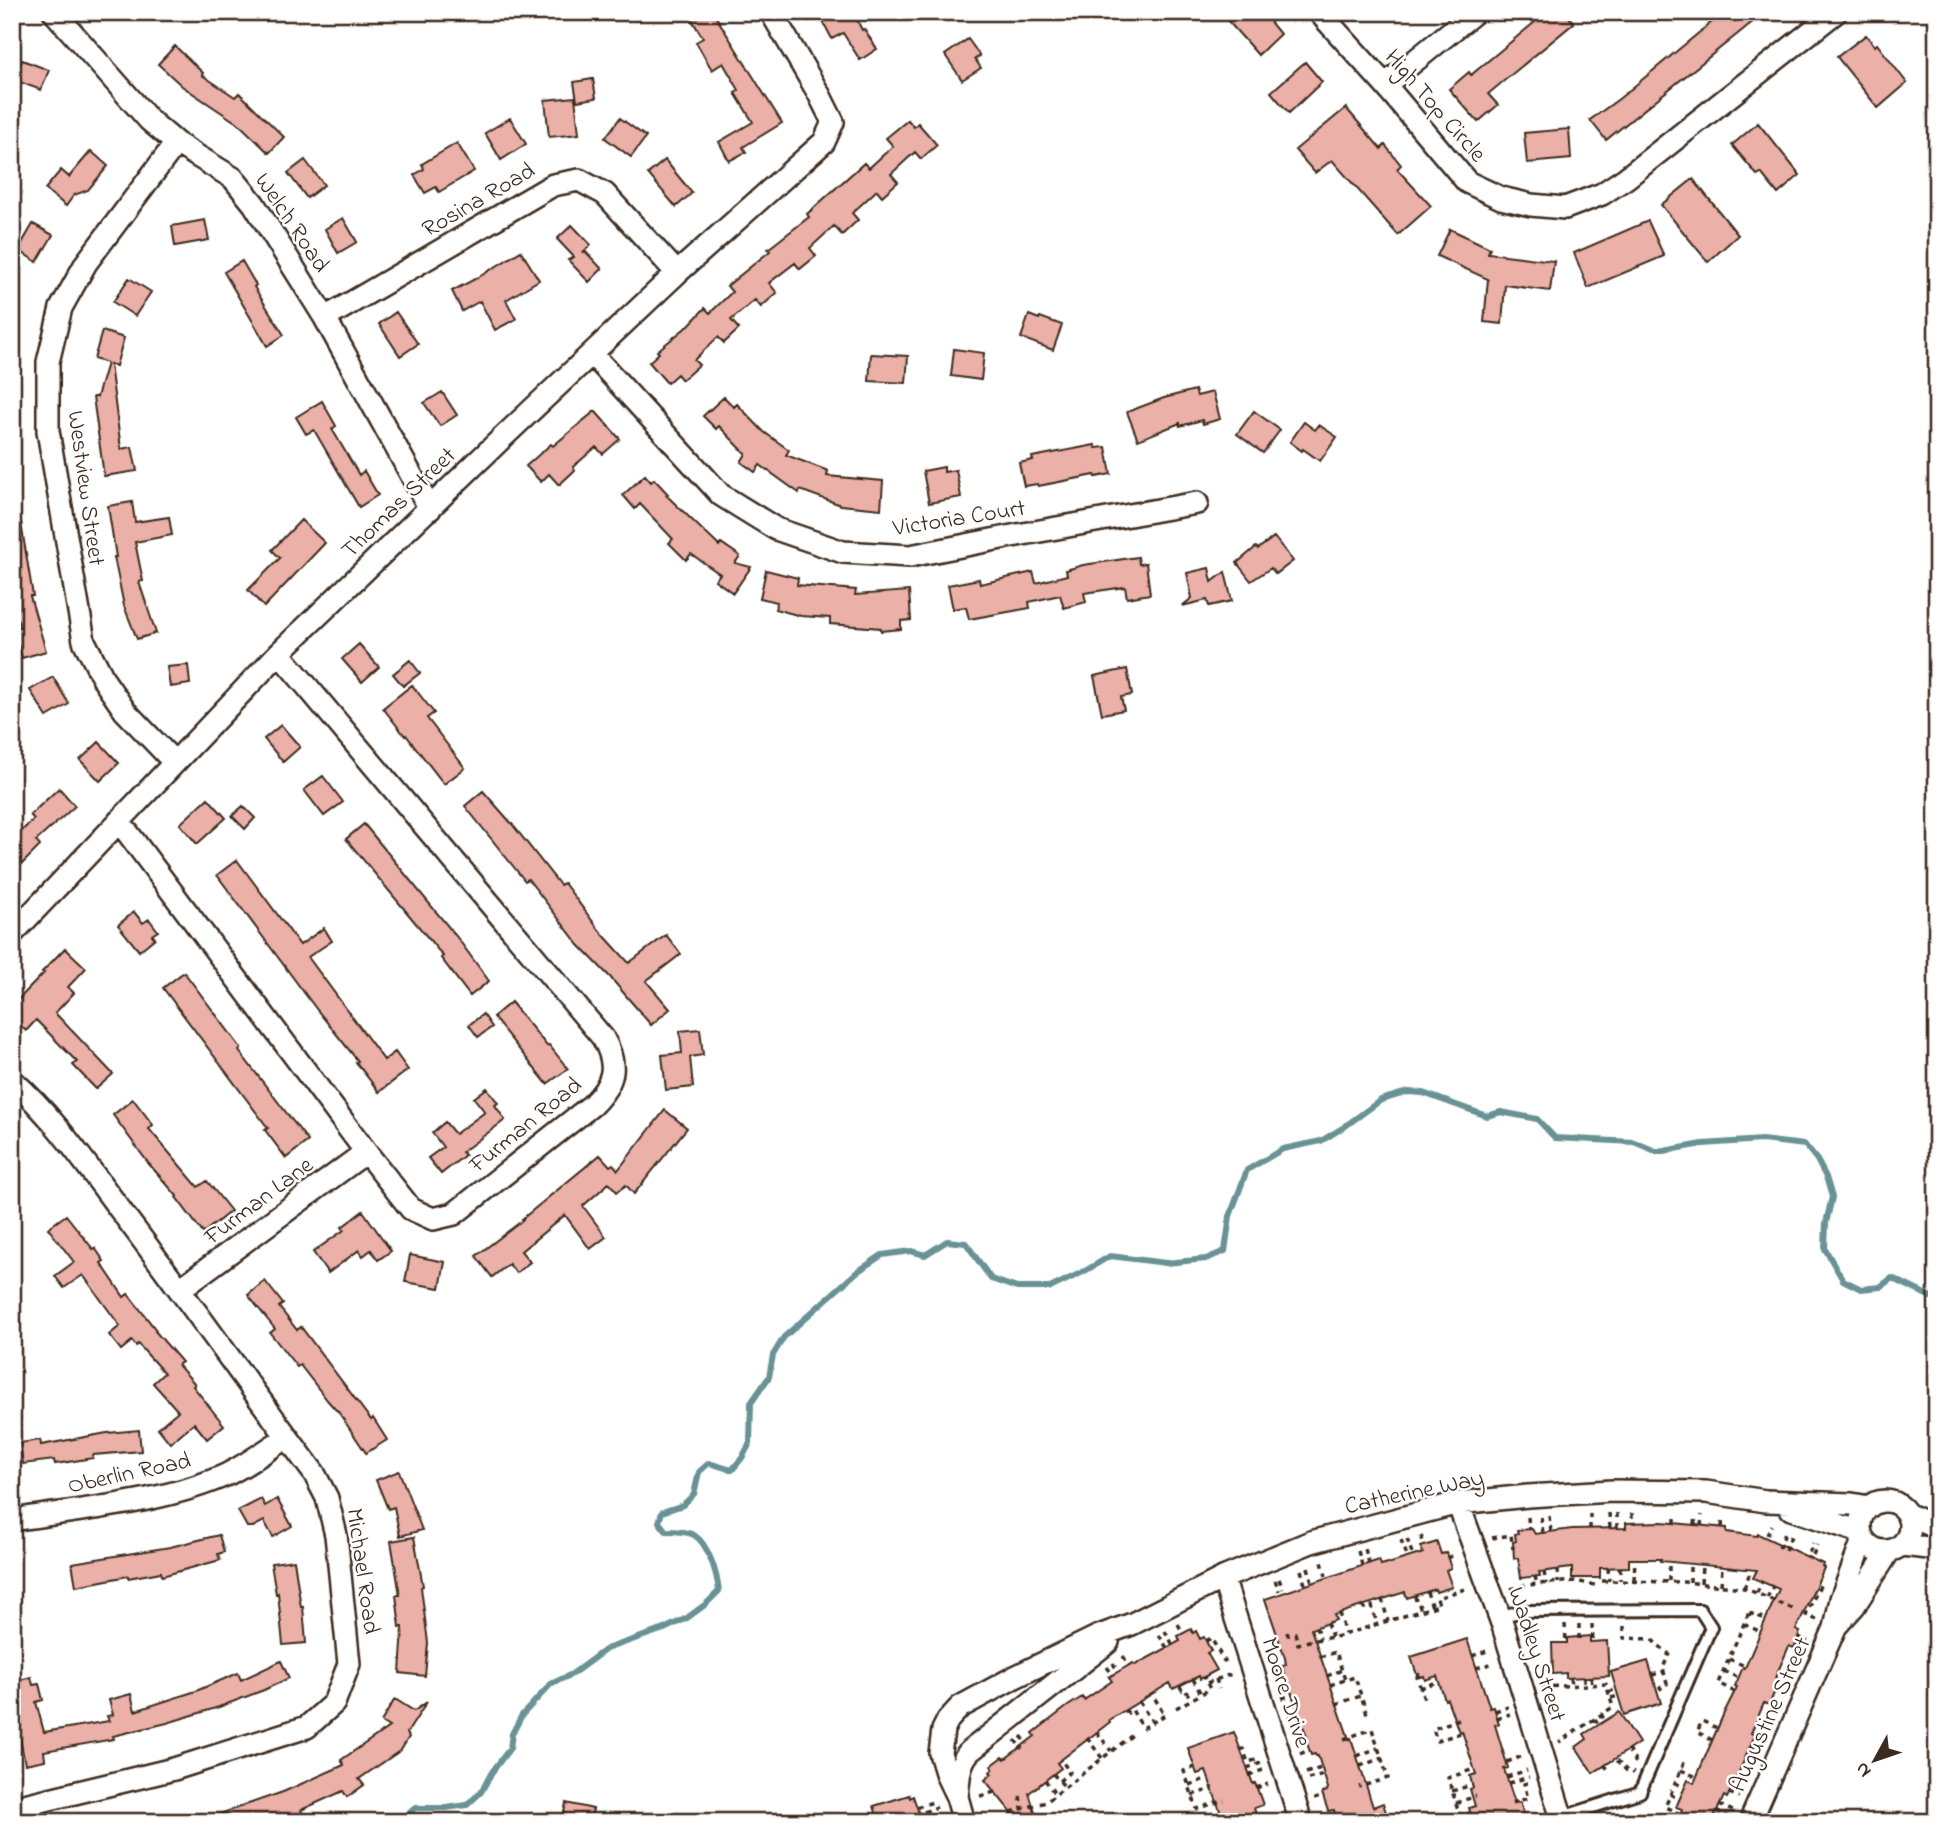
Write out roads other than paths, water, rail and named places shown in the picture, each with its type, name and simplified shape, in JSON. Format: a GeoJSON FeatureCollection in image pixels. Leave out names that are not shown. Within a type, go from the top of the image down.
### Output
{"type":"FeatureCollection","features":[{"type":"Feature","properties":{"kind":"street","name":"Welch Road"},"geometry":{"type":"LineString","coordinates":[[54,12],[149,120],[176,143],[233,178],[254,204],[325,318],[429,509]]}},
{"type":"Feature","properties":{"kind":"street","name":"Thomas Street"},"geometry":{"type":"LineString","coordinates":[[12,934],[279,653],[677,273],[824,142],[834,122],[771,12]]}},
{"type":"Feature","properties":{"kind":"street","name":"High Top Circle"},"geometry":{"type":"LineString","coordinates":[[1319,12],[1467,182],[1501,198],[1531,205],[1565,208],[1601,194],[1626,178],[1836,12]]}},
{"type":"Feature","properties":{"kind":"street"},"geometry":{"type":"LineString","coordinates":[[1385,85],[1475,12]]}},
{"type":"Feature","properties":{"kind":"street","name":"Westview Street"},"geometry":{"type":"LineString","coordinates":[[174,762],[125,711],[105,682],[84,641],[48,431],[48,362],[61,308],[86,263],[176,143]]}},
{"type":"Feature","properties":{"kind":"street","name":"Rosina Road"},"geometry":{"type":"LineString","coordinates":[[325,318],[553,185],[579,180],[605,194],[677,273]]}},
{"type":"Feature","properties":{"kind":"street","name":"Victoria Court"},"geometry":{"type":"LineString","coordinates":[[592,354],[721,495],[776,529],[843,552],[910,556],[1197,503]]}},
{"type":"Feature","properties":{"kind":"street","name":"Furman Road"},"geometry":{"type":"LineString","coordinates":[[119,821],[411,1209],[433,1219],[454,1214],[598,1100],[612,1080],[611,1052],[603,1038],[279,653]]}},
{"type":"Feature","properties":{"kind":"street","name":"Michael Road"},"geometry":{"type":"LineString","coordinates":[[12,1080],[53,1121],[314,1473],[327,1498],[336,1535],[349,1664],[334,1703],[307,1727],[174,1769],[12,1808]]}},
{"type":"Feature","properties":{"kind":"street","name":"Furman Lane"},"geometry":{"type":"LineString","coordinates":[[180,1289],[366,1152]]}},
{"type":"Feature","properties":{"kind":"street","name":"Oberlin Road"},"geometry":{"type":"LineString","coordinates":[[12,1521],[157,1497],[193,1487],[229,1473],[287,1437]]}},
{"type":"Feature","properties":{"kind":"street","name":"Catherine Way"},"geometry":{"type":"LineString","coordinates":[[946,1799],[947,1776],[940,1753],[943,1730],[960,1707],[1087,1642],[1132,1624],[1223,1578],[1311,1542],[1458,1503],[1528,1496],[1612,1491],[1706,1492],[1766,1501],[1869,1507]]}},
{"type":"Feature","properties":{"kind":"street","name":"Catherine Way"},"geometry":{"type":"LineString","coordinates":[[1766,1501],[1862,1536]]}},
{"type":"Feature","properties":{"kind":"street"},"geometry":{"type":"LineString","coordinates":[[1937,1528],[1907,1514],[1891,1502],[1877,1503],[1869,1507],[1861,1520],[1862,1536],[1870,1547],[1878,1550],[1937,1549]]}},
{"type":"Feature","properties":{"kind":"street","name":"Wadley Street"},"geometry":{"type":"LineString","coordinates":[[1458,1503],[1500,1616],[1562,1819]]}},
{"type":"Feature","properties":{"kind":"street"},"geometry":{"type":"LineString","coordinates":[[1896,1548],[1908,1536],[1910,1527],[1907,1514]]}},
{"type":"Feature","properties":{"kind":"street","name":"Augustine Street"},"geometry":{"type":"LineString","coordinates":[[1738,1817],[1826,1624],[1841,1599],[1862,1536]]}},
{"type":"Feature","properties":{"kind":"street","name":"Augustine Street"},"geometry":{"type":"LineString","coordinates":[[1826,1624],[1854,1606],[1896,1548]]}},
{"type":"Feature","properties":{"kind":"street","name":"Moore Drive"},"geometry":{"type":"LineString","coordinates":[[1223,1578],[1301,1822]]}},
{"type":"Feature","properties":{"kind":"street","name":"Catherine Way"},"geometry":{"type":"LineString","coordinates":[[946,1799],[963,1757],[1132,1624]]}},
{"type":"Feature","properties":{"kind":"street"},"geometry":{"type":"LineString","coordinates":[[946,1799],[964,1822]]}},
{"type":"Feature","properties":{"kind":"lane"},"geometry":{"type":"LineString","coordinates":[[1500,1616],[1524,1611],[1700,1610],[1711,1626],[1640,1792],[1562,1819]]}},
{"type":"Feature","properties":{"kind":"waterway"},"geometry":{"type":"LineString","coordinates":[[399,1822],[415,1808],[467,1805],[481,1792],[510,1748],[512,1734],[522,1715],[551,1684],[572,1674],[606,1649],[687,1618],[719,1591],[704,1545],[694,1535],[666,1531],[659,1522],[662,1512],[683,1505],[694,1494],[699,1472],[709,1463],[732,1470],[750,1443],[751,1403],[769,1377],[773,1355],[784,1337],[857,1272],[882,1255],[911,1251],[925,1255],[947,1241],[966,1243],[991,1279],[1017,1288],[1050,1288],[1110,1256],[1166,1263],[1206,1259],[1225,1251],[1230,1216],[1247,1170],[1283,1149],[1321,1141],[1381,1100],[1408,1092],[1423,1093],[1487,1116],[1501,1112],[1537,1119],[1555,1138],[1634,1142],[1658,1152],[1703,1144],[1762,1140],[1805,1145],[1826,1177],[1832,1197],[1826,1223],[1825,1249],[1843,1280],[1861,1289],[1880,1287],[1892,1278],[1931,1297],[1937,1296]]}}]}
